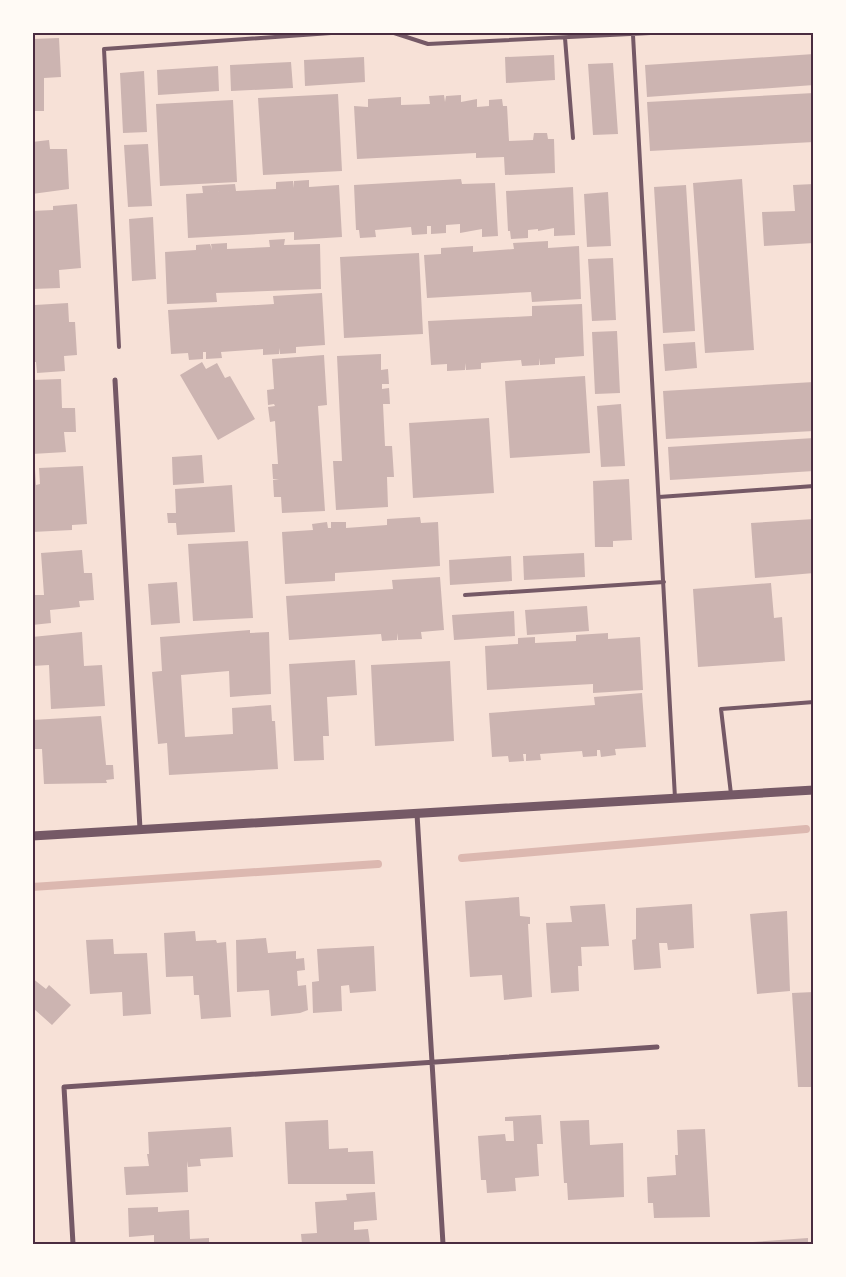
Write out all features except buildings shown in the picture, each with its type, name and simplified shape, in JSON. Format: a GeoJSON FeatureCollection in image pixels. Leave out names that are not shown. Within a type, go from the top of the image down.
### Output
{"type":"FeatureCollection","features":[{"type":"Feature","properties":{"kind":"street"},"geometry":{"type":"LineString","coordinates":[[115,380],[140,830]]}},
{"type":"Feature","properties":{"kind":"street"},"geometry":{"type":"LineString","coordinates":[[32,836],[814,790]]}},
{"type":"Feature","properties":{"kind":"street"},"geometry":{"type":"LineString","coordinates":[[417,814],[442,1244]]}},
{"type":"Feature","properties":{"kind":"street"},"geometry":{"type":"LineString","coordinates":[[73,1244],[64,1087],[657,1047]]}},
{"type":"Feature","properties":{"kind":"lane"},"geometry":{"type":"LineString","coordinates":[[119,347],[104,49],[346,32]]}},
{"type":"Feature","properties":{"kind":"lane"},"geometry":{"type":"LineString","coordinates":[[391,32],[428,44],[671,32]]}},
{"type":"Feature","properties":{"kind":"lane"},"geometry":{"type":"LineString","coordinates":[[633,35],[675,798]]}},
{"type":"Feature","properties":{"kind":"lane"},"geometry":{"type":"LineString","coordinates":[[565,38],[573,138]]}},
{"type":"Feature","properties":{"kind":"lane"},"geometry":{"type":"LineString","coordinates":[[659,497],[814,486]]}},
{"type":"Feature","properties":{"kind":"lane"},"geometry":{"type":"LineString","coordinates":[[465,595],[664,582]]}},
{"type":"Feature","properties":{"kind":"lane"},"geometry":{"type":"LineString","coordinates":[[731,795],[721,709],[814,702]]}},
{"type":"Feature","properties":{"kind":"waterway"},"geometry":{"type":"LineString","coordinates":[[462,858],[806,829]]}},
{"type":"Feature","properties":{"kind":"waterway"},"geometry":{"type":"LineString","coordinates":[[32,887],[378,864]]}}]}
